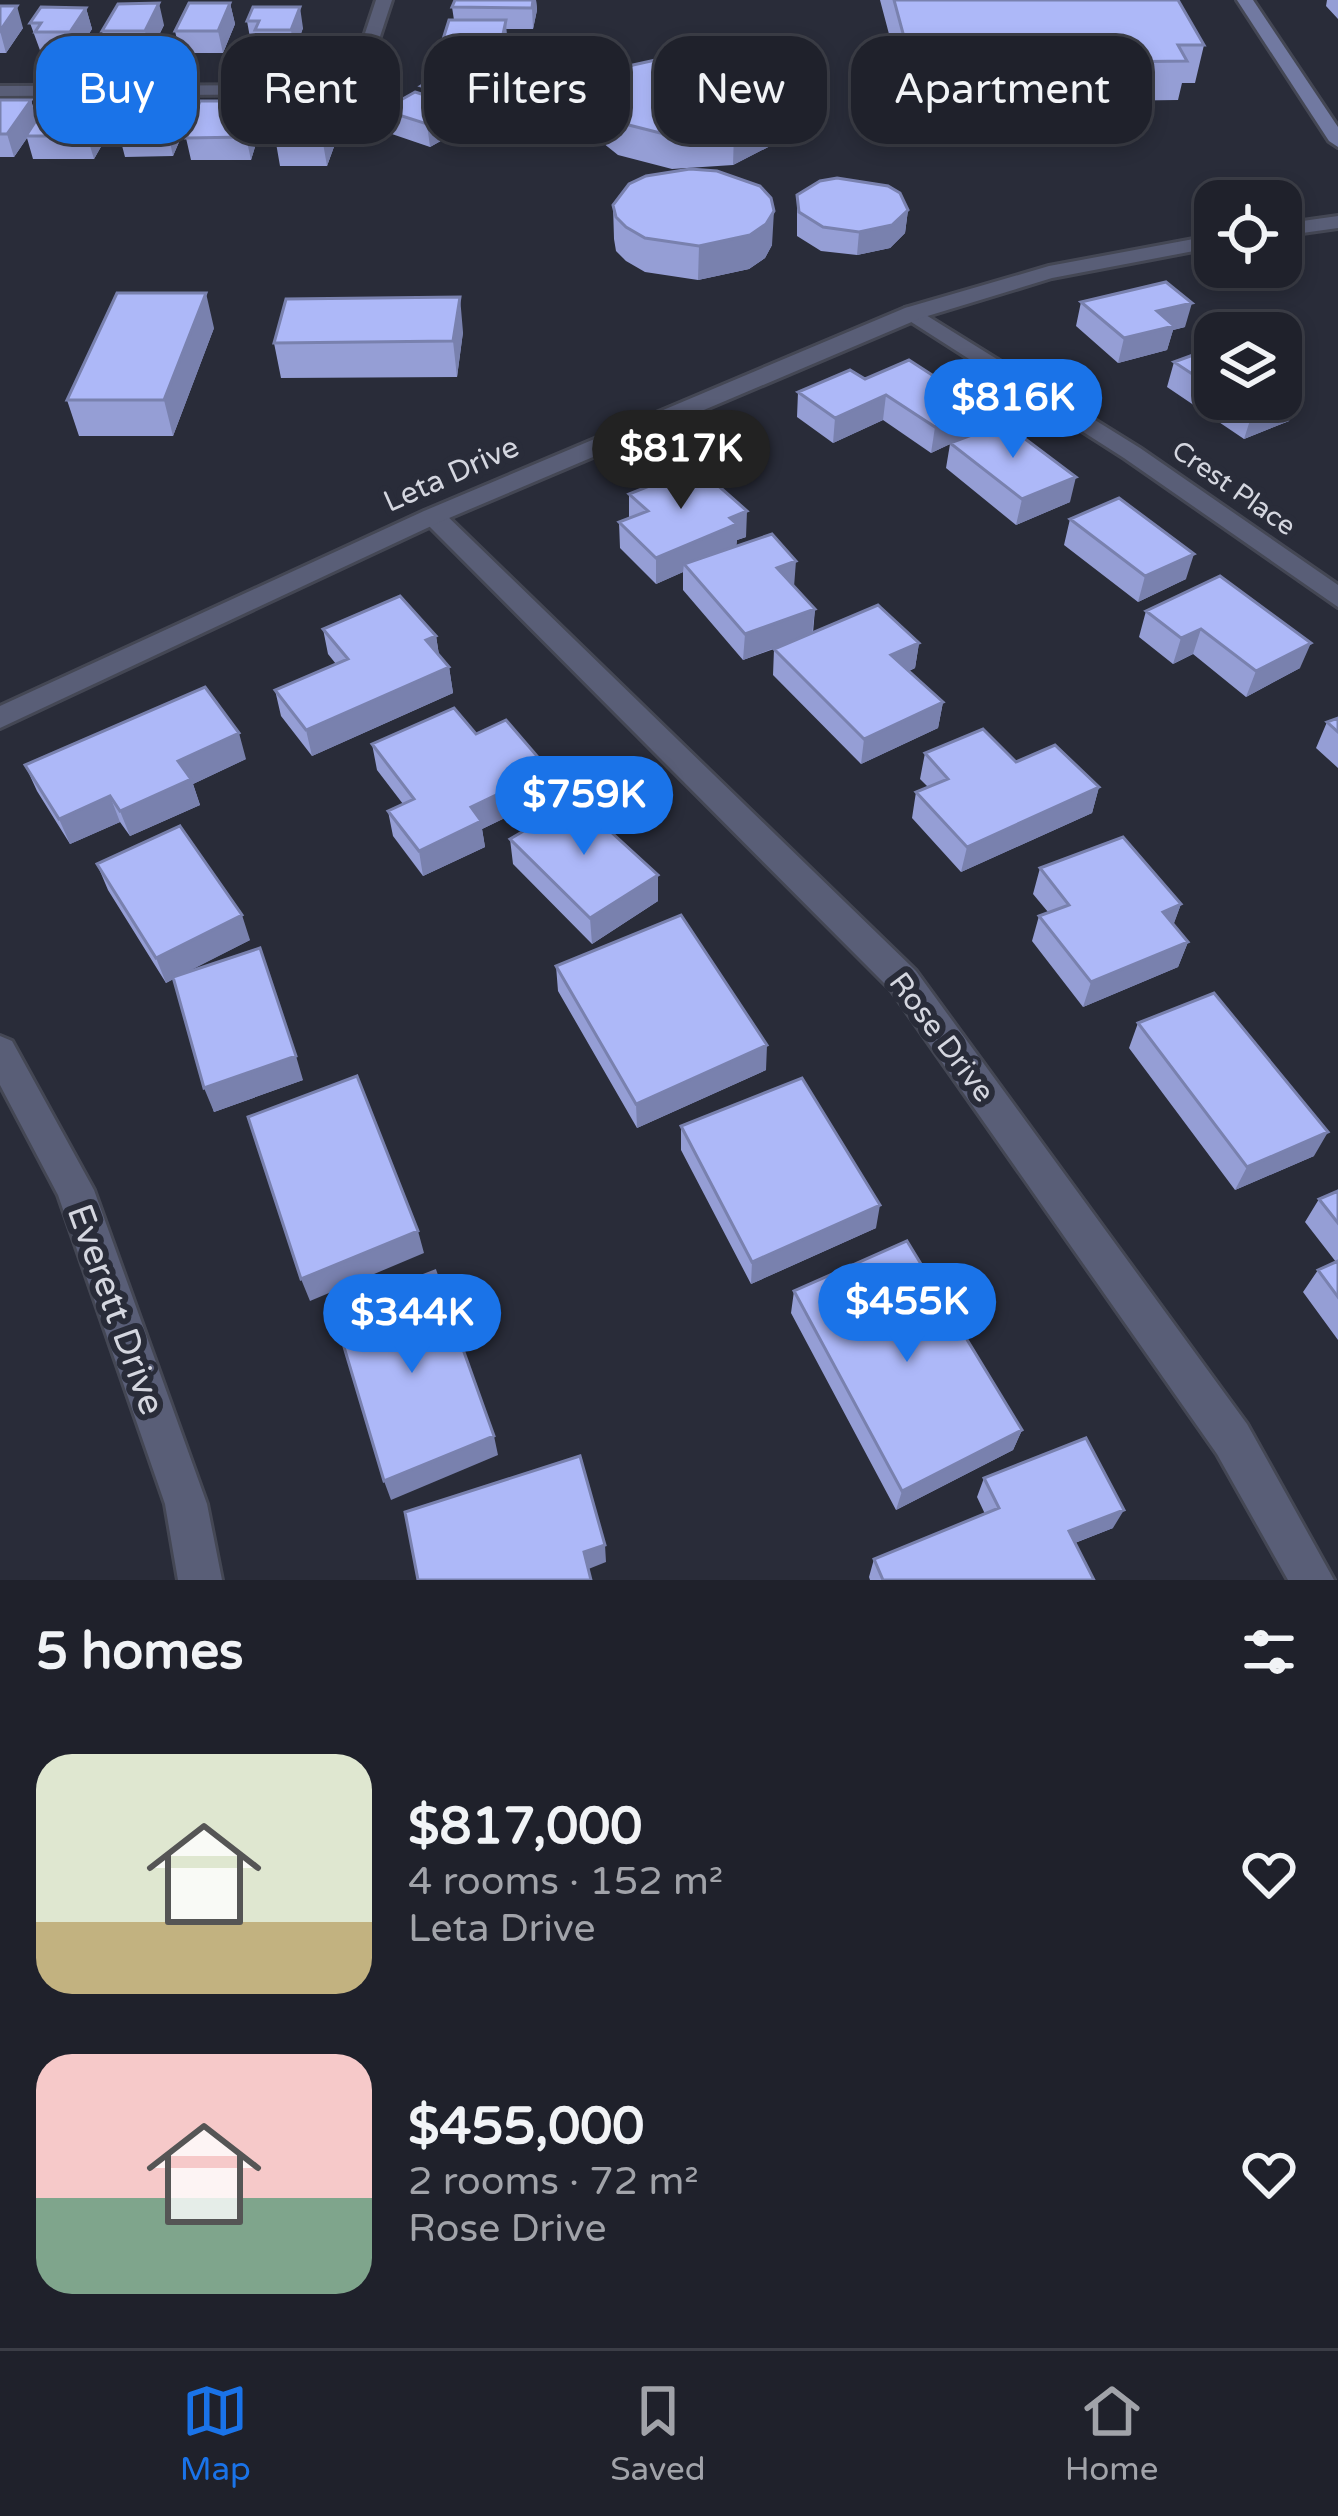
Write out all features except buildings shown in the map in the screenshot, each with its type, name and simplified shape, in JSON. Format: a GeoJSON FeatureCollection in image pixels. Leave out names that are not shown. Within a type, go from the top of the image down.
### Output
{"type":"FeatureCollection","features":[{"type":"Feature","properties":{"kind":"main road"},"geometry":{"type":"LineString","coordinates":[[1245,0],[1338,141]]}},
{"type":"Feature","properties":{"kind":"street"},"geometry":{"type":"LineString","coordinates":[[0,91],[355,90],[384,0]]}},
{"type":"Feature","properties":{"kind":"street"},"geometry":{"type":"LineString","coordinates":[[1302,227],[1338,222]]}},
{"type":"Feature","properties":{"kind":"street","name":"Leta Drive"},"geometry":{"type":"LineString","coordinates":[[0,718],[433,516],[913,313],[1049,272],[1194,245]]}},
{"type":"Feature","properties":{"kind":"street","name":"Crest Place"},"geometry":{"type":"LineString","coordinates":[[913,313],[1132,453],[1338,598]]}},
{"type":"Feature","properties":{"kind":"street","name":"Rose Drive"},"geometry":{"type":"LineString","coordinates":[[433,516],[904,981],[1232,1439],[1312,1580]]}},
{"type":"Feature","properties":{"kind":"street","name":"Everett Drive"},"geometry":{"type":"LineString","coordinates":[[0,1051],[75,1190],[186,1504],[200,1580]]}}]}
